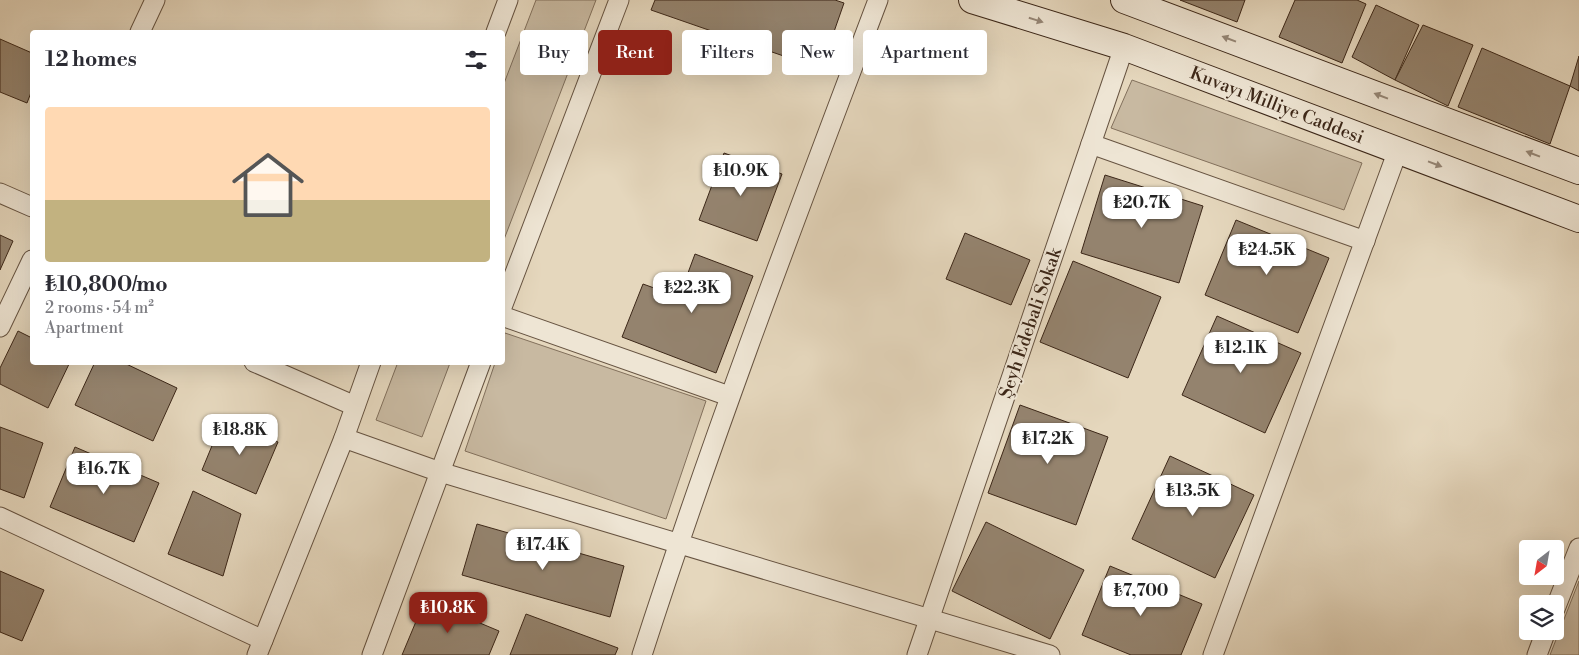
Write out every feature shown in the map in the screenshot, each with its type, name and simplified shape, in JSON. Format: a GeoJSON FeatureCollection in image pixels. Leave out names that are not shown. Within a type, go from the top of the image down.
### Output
{"type":"FeatureCollection","features":[{"type":"Feature","properties":{"kind":"main road","name":"Kuvayı Milliye Caddesi"},"geometry":{"type":"LineString","coordinates":[[972,0],[1124,47],[1579,219]]}},
{"type":"Feature","properties":{"kind":"main road"},"geometry":{"type":"LineString","coordinates":[[1131,1],[1579,171]]}},
{"type":"Feature","properties":{"kind":"street"},"geometry":{"type":"LineString","coordinates":[[141,30],[155,0]]}},
{"type":"Feature","properties":{"kind":"street"},"geometry":{"type":"LineString","coordinates":[[497,30],[508,0]]}},
{"type":"Feature","properties":{"kind":"street"},"geometry":{"type":"LineString","coordinates":[[505,299],[620,0]]}},
{"type":"Feature","properties":{"kind":"street"},"geometry":{"type":"LineString","coordinates":[[642,655],[678,543],[729,396],[878,0]]}},
{"type":"Feature","properties":{"kind":"street","name":"Şeyh Edebali Sokak"},"geometry":{"type":"LineString","coordinates":[[917,655],[1124,47]]}},
{"type":"Feature","properties":{"kind":"street"},"geometry":{"type":"LineString","coordinates":[[1091,144],[1365,241]]}},
{"type":"Feature","properties":{"kind":"street"},"geometry":{"type":"LineString","coordinates":[[1212,655],[1398,150]]}},
{"type":"Feature","properties":{"kind":"street"},"geometry":{"type":"LineString","coordinates":[[0,193],[30,205]]}},
{"type":"Feature","properties":{"kind":"street"},"geometry":{"type":"LineString","coordinates":[[0,328],[30,268]]}},
{"type":"Feature","properties":{"kind":"street"},"geometry":{"type":"LineString","coordinates":[[505,317],[729,396]]}},
{"type":"Feature","properties":{"kind":"street"},"geometry":{"type":"LineString","coordinates":[[261,365],[355,406]]}},
{"type":"Feature","properties":{"kind":"street"},"geometry":{"type":"LineString","coordinates":[[0,518],[260,648],[344,438],[370,365]]}},
{"type":"Feature","properties":{"kind":"street"},"geometry":{"type":"LineString","coordinates":[[372,655],[480,365]]}},
{"type":"Feature","properties":{"kind":"street"},"geometry":{"type":"LineString","coordinates":[[344,438],[440,472],[1050,655]]}},
{"type":"Feature","properties":{"kind":"street"},"geometry":{"type":"LineString","coordinates":[[1561,595],[1579,548]]}},
{"type":"Feature","properties":{"kind":"street"},"geometry":{"type":"LineString","coordinates":[[1537,655],[1543,640]]}},
{"type":"Feature","properties":{"kind":"shaded area"},"geometry":{"type":"Polygon","coordinates":[[[536,0],[596,0],[584,30],[524,30],[536,0]]]}},
{"type":"Feature","properties":{"kind":"shaded area"},"geometry":{"type":"Polygon","coordinates":[[[520,42],[520,75],[567,75],[505,237],[505,81],[520,42]]]}},
{"type":"Feature","properties":{"kind":"shaded area"},"geometry":{"type":"Polygon","coordinates":[[[1132,80],[1362,163],[1344,210],[1111,128],[1132,80]]]}},
{"type":"Feature","properties":{"kind":"shaded area"},"geometry":{"type":"Polygon","coordinates":[[[505,333],[706,401],[666,519],[465,451],[494,365],[505,365],[505,333]]]}},
{"type":"Feature","properties":{"kind":"shaded area"},"geometry":{"type":"Polygon","coordinates":[[[397,365],[449,365],[422,437],[376,420],[397,365]]]}},
{"type":"Feature","properties":{"kind":"shaded area"},"geometry":{"type":"Polygon","coordinates":[[[1579,581],[1579,655],[1550,655],[1556,640],[1564,640],[1564,619],[1579,581]]]}},
{"type":"Feature","properties":{"kind":"building"},"geometry":{"type":"Polygon","coordinates":[[[655,0],[835,0],[844,3],[835,30],[782,30],[782,55],[772,52],[772,30],[709,30],[651,10],[655,0]]]}},
{"type":"Feature","properties":{"kind":"building"},"geometry":{"type":"Polygon","coordinates":[[[1180,0],[1245,0],[1237,22],[1180,0]]]}},
{"type":"Feature","properties":{"kind":"building"},"geometry":{"type":"Polygon","coordinates":[[[1295,0],[1357,0],[1366,4],[1342,63],[1279,37],[1295,0]]]}},
{"type":"Feature","properties":{"kind":"building"},"geometry":{"type":"Polygon","coordinates":[[[1376,5],[1419,25],[1395,80],[1352,57],[1376,5]]]}},
{"type":"Feature","properties":{"kind":"building"},"geometry":{"type":"Polygon","coordinates":[[[1423,25],[1473,45],[1448,106],[1395,80],[1423,25]]]}},
{"type":"Feature","properties":{"kind":"building"},"geometry":{"type":"Polygon","coordinates":[[[0,39],[30,52],[30,95],[27,103],[0,92],[0,39]]]}},
{"type":"Feature","properties":{"kind":"building"},"geometry":{"type":"Polygon","coordinates":[[[1482,48],[1570,86],[1550,144],[1458,107],[1482,48]]]}},
{"type":"Feature","properties":{"kind":"building"},"geometry":{"type":"Polygon","coordinates":[[[1579,56],[1579,91],[1570,86],[1579,56]]]}},
{"type":"Feature","properties":{"kind":"building"},"geometry":{"type":"Polygon","coordinates":[[[724,153],[782,174],[757,241],[699,220],[724,153]]]}},
{"type":"Feature","properties":{"kind":"building"},"geometry":{"type":"Polygon","coordinates":[[[1105,175],[1203,206],[1179,283],[1081,253],[1105,175]]]}},
{"type":"Feature","properties":{"kind":"building"},"geometry":{"type":"Polygon","coordinates":[[[1236,220],[1329,258],[1298,333],[1205,295],[1236,220]]]}},
{"type":"Feature","properties":{"kind":"building"},"geometry":{"type":"Polygon","coordinates":[[[965,233],[1030,260],[1011,305],[946,279],[965,233]]]}},
{"type":"Feature","properties":{"kind":"building"},"geometry":{"type":"Polygon","coordinates":[[[0,235],[13,241],[0,270],[0,235]]]}},
{"type":"Feature","properties":{"kind":"building"},"geometry":{"type":"Polygon","coordinates":[[[695,254],[753,276],[716,373],[622,337],[643,284],[679,297],[695,254]]]}},
{"type":"Feature","properties":{"kind":"building"},"geometry":{"type":"Polygon","coordinates":[[[1073,261],[1161,297],[1128,378],[1040,342],[1073,261]]]}},
{"type":"Feature","properties":{"kind":"building"},"geometry":{"type":"Polygon","coordinates":[[[1217,316],[1301,353],[1265,433],[1182,395],[1217,316]]]}},
{"type":"Feature","properties":{"kind":"building"},"geometry":{"type":"Polygon","coordinates":[[[18,331],[30,337],[30,365],[69,365],[48,408],[0,384],[0,368],[18,331]]]}},
{"type":"Feature","properties":{"kind":"building"},"geometry":{"type":"Polygon","coordinates":[[[94,365],[128,365],[177,388],[153,441],[75,405],[94,365]]]}},
{"type":"Feature","properties":{"kind":"building"},"geometry":{"type":"Polygon","coordinates":[[[1020,405],[1108,437],[1076,525],[988,493],[1020,405]]]}},
{"type":"Feature","properties":{"kind":"building"},"geometry":{"type":"Polygon","coordinates":[[[223,419],[278,442],[256,494],[202,470],[223,419]]]}},
{"type":"Feature","properties":{"kind":"building"},"geometry":{"type":"Polygon","coordinates":[[[0,427],[43,443],[24,498],[0,489],[0,427]]]}},
{"type":"Feature","properties":{"kind":"building"},"geometry":{"type":"Polygon","coordinates":[[[75,447],[159,483],[134,542],[50,507],[75,447]]]}},
{"type":"Feature","properties":{"kind":"building"},"geometry":{"type":"Polygon","coordinates":[[[1170,456],[1254,495],[1215,578],[1132,539],[1170,456]]]}},
{"type":"Feature","properties":{"kind":"building"},"geometry":{"type":"Polygon","coordinates":[[[193,491],[241,514],[223,576],[168,554],[193,491]]]}},
{"type":"Feature","properties":{"kind":"building"},"geometry":{"type":"Polygon","coordinates":[[[986,522],[1084,570],[1050,639],[952,591],[986,522]]]}},
{"type":"Feature","properties":{"kind":"building"},"geometry":{"type":"Polygon","coordinates":[[[477,524],[624,566],[610,617],[462,575],[477,524]]]}},
{"type":"Feature","properties":{"kind":"building"},"geometry":{"type":"Polygon","coordinates":[[[1110,566],[1202,604],[1181,655],[1131,655],[1082,635],[1110,566]]]}},
{"type":"Feature","properties":{"kind":"building"},"geometry":{"type":"Polygon","coordinates":[[[0,571],[44,590],[22,641],[0,632],[0,571]]]}},
{"type":"Feature","properties":{"kind":"building"},"geometry":{"type":"Polygon","coordinates":[[[425,600],[499,631],[489,655],[402,655],[425,600]]]}},
{"type":"Feature","properties":{"kind":"building"},"geometry":{"type":"Polygon","coordinates":[[[526,614],[618,648],[615,655],[510,655],[526,614]]]}}]}
